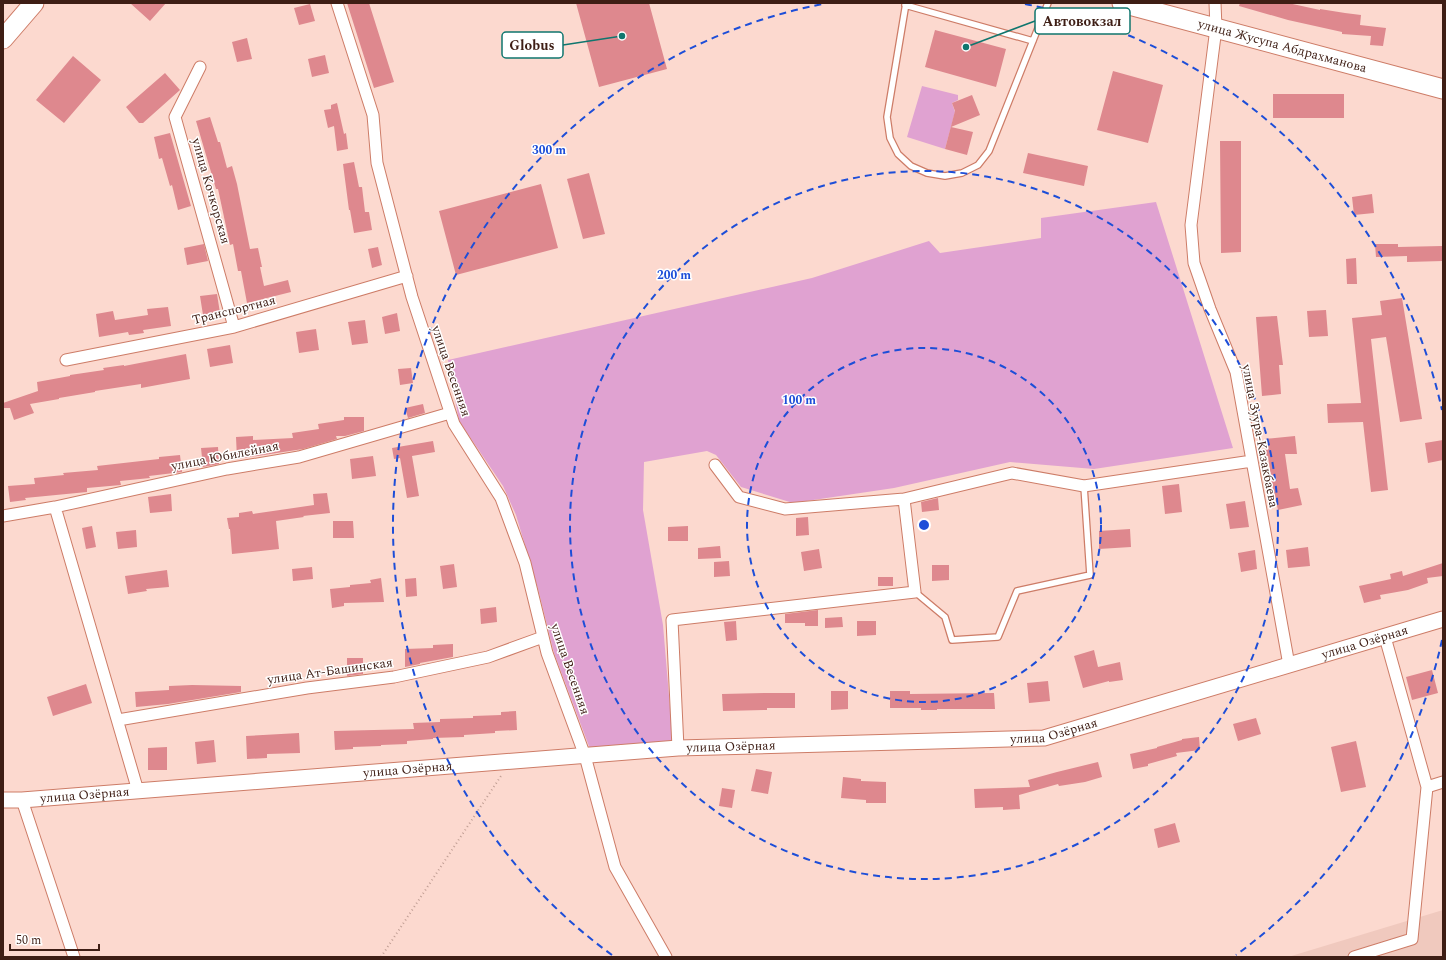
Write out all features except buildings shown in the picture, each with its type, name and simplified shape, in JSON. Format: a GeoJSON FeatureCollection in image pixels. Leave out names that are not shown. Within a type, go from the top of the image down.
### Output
{"type":"FeatureCollection","features":[{"type":"Feature","properties":{"kind":"highway"},"geometry":{"type":"LineString","coordinates":[[3,39],[34,3]]}},
{"type":"Feature","properties":{"kind":"highway","name":"улица Жусупа Абдрахманова"},"geometry":{"type":"LineString","coordinates":[[1122,3],[1443,89]]}},
{"type":"Feature","properties":{"kind":"street","name":"улица Весенняя"},"geometry":{"type":"LineString","coordinates":[[337,3],[372,115],[378,163],[412,297],[450,413],[454,424],[501,498],[525,563],[547,653],[585,756],[614,867],[666,957]]}},
{"type":"Feature","properties":{"kind":"street","name":"улица Зуура-Казакбаева"},"geometry":{"type":"LineString","coordinates":[[1215,3],[1216,28],[1191,225],[1194,263],[1210,309],[1236,372],[1289,665]]}},
{"type":"Feature","properties":{"kind":"street","name":"улица Кочкорская"},"geometry":{"type":"LineString","coordinates":[[200,67],[175,117],[234,327]]}},
{"type":"Feature","properties":{"kind":"street","name":"Транспортная"},"geometry":{"type":"LineString","coordinates":[[66,360],[234,327],[407,276]]}},
{"type":"Feature","properties":{"kind":"street","name":"улица Юбилейная"},"geometry":{"type":"LineString","coordinates":[[3,516],[55,507],[227,469],[299,456],[450,413]]}},
{"type":"Feature","properties":{"kind":"street"},"geometry":{"type":"LineString","coordinates":[[715,465],[739,497],[785,509],[904,499],[1012,473],[1084,486],[1252,461]]}},
{"type":"Feature","properties":{"kind":"street"},"geometry":{"type":"LineString","coordinates":[[678,748],[672,620],[915,592],[904,499]]}},
{"type":"Feature","properties":{"kind":"street"},"geometry":{"type":"LineString","coordinates":[[55,507],[138,791]]}},
{"type":"Feature","properties":{"kind":"street","name":"улица Озёрная"},"geometry":{"type":"LineString","coordinates":[[3,800],[22,800],[678,748],[1044,738],[1443,619]]}},
{"type":"Feature","properties":{"kind":"street","name":"улица Ат-Башинская"},"geometry":{"type":"LineString","coordinates":[[118,720],[307,688],[394,677],[488,657],[543,637]]}},
{"type":"Feature","properties":{"kind":"street"},"geometry":{"type":"LineString","coordinates":[[1354,957],[1412,939],[1427,787],[1385,637]]}},
{"type":"Feature","properties":{"kind":"street"},"geometry":{"type":"LineString","coordinates":[[1427,787],[1443,782]]}},
{"type":"Feature","properties":{"kind":"street"},"geometry":{"type":"LineString","coordinates":[[22,800],[74,957]]}},
{"type":"Feature","properties":{"kind":"lane"},"geometry":{"type":"LineString","coordinates":[[1033,41],[905,4],[887,116],[890,138],[898,154],[911,166],[927,173],[944,176],[962,173],[978,164],[989,151],[1033,41],[1048,3]]}},
{"type":"Feature","properties":{"kind":"lane"},"geometry":{"type":"LineString","coordinates":[[915,592],[945,617],[952,640],[998,637],[1017,591],[1090,575],[1084,486]]}},
{"type":"Feature","properties":{"kind":"path"},"geometry":{"type":"LineString","coordinates":[[382,957],[510,761]]}},
{"type":"Feature","properties":{"kind":"shaded area"},"geometry":{"type":"Polygon","coordinates":[[[922,86],[958,95],[958,100],[952,103],[955,112],[945,149],[907,137],[922,86]]]}},
{"type":"Feature","properties":{"kind":"shaded area"},"geometry":{"type":"Polygon","coordinates":[[[1156,202],[1233,448],[1094,469],[1010,462],[894,488],[793,503],[741,487],[716,455],[707,451],[644,462],[643,510],[663,625],[673,743],[590,749],[554,653],[538,589],[516,515],[503,486],[459,421],[448,360],[812,278],[929,241],[940,253],[1041,238],[1041,218],[1156,202]]]}},
{"type":"Feature","properties":{"kind":"shaded area"},"geometry":{"type":"Polygon","coordinates":[[[1443,910],[1443,957],[1288,957],[1443,910]]]}},
{"type":"Feature","properties":{"kind":"place","name":"Globus"},"geometry":{"type":"Point","coordinates":[622,36]}},
{"type":"Feature","properties":{"kind":"place","name":"Автовокзал"},"geometry":{"type":"Point","coordinates":[966,47]}}]}
